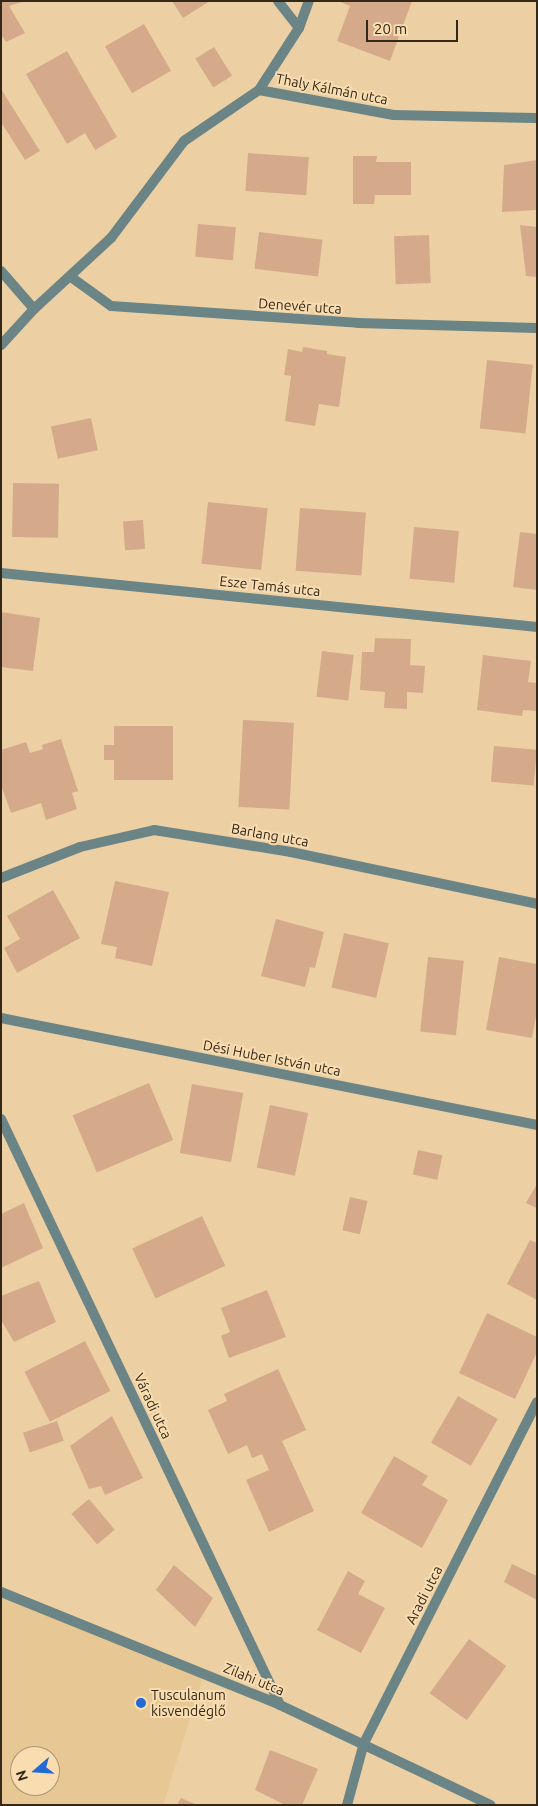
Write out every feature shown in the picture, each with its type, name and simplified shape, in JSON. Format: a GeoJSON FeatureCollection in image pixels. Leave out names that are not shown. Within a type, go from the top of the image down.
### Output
{"type":"FeatureCollection","features":[{"type":"Feature","properties":{"kind":"street"},"geometry":{"type":"LineString","coordinates":[[278,1],[299,28]]}},
{"type":"Feature","properties":{"kind":"street"},"geometry":{"type":"LineString","coordinates":[[259,90],[299,28],[310,1]]}},
{"type":"Feature","properties":{"kind":"street","name":"Thaly Kálmán utca"},"geometry":{"type":"LineString","coordinates":[[1,345],[34,309],[71,277],[111,238],[184,141],[259,90],[394,115],[537,118]]}},
{"type":"Feature","properties":{"kind":"street"},"geometry":{"type":"LineString","coordinates":[[1,270],[34,309]]}},
{"type":"Feature","properties":{"kind":"street","name":"Denevér utca"},"geometry":{"type":"LineString","coordinates":[[71,277],[111,306],[358,323],[537,328]]}},
{"type":"Feature","properties":{"kind":"street","name":"Esze Tamás utca"},"geometry":{"type":"LineString","coordinates":[[1,573],[537,627]]}},
{"type":"Feature","properties":{"kind":"street","name":"Barlang utca"},"geometry":{"type":"LineString","coordinates":[[1,878],[80,847],[154,830],[291,852],[537,904]]}},
{"type":"Feature","properties":{"kind":"street","name":"Dési Huber István utca"},"geometry":{"type":"LineString","coordinates":[[1,1018],[537,1125]]}},
{"type":"Feature","properties":{"kind":"street","name":"Váradi utca"},"geometry":{"type":"LineString","coordinates":[[1,1119],[280,1705]]}},
{"type":"Feature","properties":{"kind":"street","name":"Aradi utca"},"geometry":{"type":"LineString","coordinates":[[347,1805],[364,1743],[537,1402]]}},
{"type":"Feature","properties":{"kind":"street","name":"Zilahi utca"},"geometry":{"type":"LineString","coordinates":[[1,1592],[280,1705],[364,1743],[491,1805]]}},
{"type":"Feature","properties":{"kind":"shaded area"},"geometry":{"type":"Polygon","coordinates":[[[1,1593],[204,1674],[163,1805],[1,1805],[1,1593]]]}},
{"type":"Feature","properties":{"kind":"building"},"geometry":{"type":"Polygon","coordinates":[[[1,1],[22,2],[9,6],[25,33],[6,42],[1,34],[1,1]]]}},
{"type":"Feature","properties":{"kind":"building"},"geometry":{"type":"Polygon","coordinates":[[[172,1],[210,1],[183,18],[172,1]]]}},
{"type":"Feature","properties":{"kind":"building"},"geometry":{"type":"Polygon","coordinates":[[[338,1],[412,1],[390,61],[337,41],[350,6],[338,1]]]}},
{"type":"Feature","properties":{"kind":"building"},"geometry":{"type":"Polygon","coordinates":[[[144,24],[171,71],[132,93],[105,47],[144,24]]]}},
{"type":"Feature","properties":{"kind":"building"},"geometry":{"type":"Polygon","coordinates":[[[214,47],[232,76],[213,87],[195,59],[214,47]]]}},
{"type":"Feature","properties":{"kind":"building"},"geometry":{"type":"Polygon","coordinates":[[[67,51],[117,137],[95,150],[85,133],[67,144],[26,74],[67,51]]]}},
{"type":"Feature","properties":{"kind":"building"},"geometry":{"type":"Polygon","coordinates":[[[1,89],[40,151],[25,160],[1,122],[1,89]]]}},
{"type":"Feature","properties":{"kind":"building"},"geometry":{"type":"Polygon","coordinates":[[[248,153],[309,157],[306,195],[245,191],[248,153]]]}},
{"type":"Feature","properties":{"kind":"building"},"geometry":{"type":"Polygon","coordinates":[[[353,156],[377,156],[376,162],[411,162],[411,195],[375,195],[374,204],[353,204],[353,156]]]}},
{"type":"Feature","properties":{"kind":"building"},"geometry":{"type":"Polygon","coordinates":[[[537,160],[537,210],[502,212],[504,165],[537,160]]]}},
{"type":"Feature","properties":{"kind":"building"},"geometry":{"type":"Polygon","coordinates":[[[198,224],[236,227],[233,260],[195,257],[198,224]]]}},
{"type":"Feature","properties":{"kind":"building"},"geometry":{"type":"Polygon","coordinates":[[[520,225],[537,227],[537,277],[526,276],[520,225]]]}},
{"type":"Feature","properties":{"kind":"building"},"geometry":{"type":"Polygon","coordinates":[[[259,232],[323,240],[318,277],[254,269],[259,232]]]}},
{"type":"Feature","properties":{"kind":"building"},"geometry":{"type":"Polygon","coordinates":[[[429,235],[431,283],[396,284],[394,236],[429,235]]]}},
{"type":"Feature","properties":{"kind":"building"},"geometry":{"type":"Polygon","coordinates":[[[303,347],[327,351],[327,354],[346,357],[339,407],[319,404],[315,426],[285,421],[291,376],[284,375],[288,349],[302,352],[303,347]]]}},
{"type":"Feature","properties":{"kind":"building"},"geometry":{"type":"Polygon","coordinates":[[[487,360],[533,365],[526,433],[480,429],[487,360]]]}},
{"type":"Feature","properties":{"kind":"building"},"geometry":{"type":"Polygon","coordinates":[[[91,418],[98,450],[58,459],[51,427],[91,418]]]}},
{"type":"Feature","properties":{"kind":"building"},"geometry":{"type":"Polygon","coordinates":[[[13,483],[59,484],[58,538],[12,537],[13,483]]]}},
{"type":"Feature","properties":{"kind":"building"},"geometry":{"type":"Polygon","coordinates":[[[208,502],[268,508],[261,570],[202,564],[208,502]]]}},
{"type":"Feature","properties":{"kind":"building"},"geometry":{"type":"Polygon","coordinates":[[[300,508],[366,513],[361,575],[296,571],[300,508]]]}},
{"type":"Feature","properties":{"kind":"building"},"geometry":{"type":"Polygon","coordinates":[[[143,520],[145,549],[125,550],[123,521],[143,520]]]}},
{"type":"Feature","properties":{"kind":"building"},"geometry":{"type":"Polygon","coordinates":[[[414,527],[459,531],[454,583],[409,579],[414,527]]]}},
{"type":"Feature","properties":{"kind":"building"},"geometry":{"type":"Polygon","coordinates":[[[520,532],[537,534],[537,590],[513,587],[520,532]]]}},
{"type":"Feature","properties":{"kind":"building"},"geometry":{"type":"Polygon","coordinates":[[[1,612],[40,618],[33,671],[1,667],[1,612]]]}},
{"type":"Feature","properties":{"kind":"building"},"geometry":{"type":"Polygon","coordinates":[[[375,638],[411,639],[410,665],[425,666],[423,693],[407,692],[407,709],[384,708],[385,692],[360,690],[362,652],[374,652],[375,638]]]}},
{"type":"Feature","properties":{"kind":"building"},"geometry":{"type":"Polygon","coordinates":[[[322,651],[354,655],[348,701],[316,697],[322,651]]]}},
{"type":"Feature","properties":{"kind":"building"},"geometry":{"type":"Polygon","coordinates":[[[483,655],[531,661],[528,682],[537,683],[536,711],[523,710],[522,716],[477,710],[483,655]]]}},
{"type":"Feature","properties":{"kind":"building"},"geometry":{"type":"Polygon","coordinates":[[[243,720],[294,723],[289,810],[238,807],[243,720]]]}},
{"type":"Feature","properties":{"kind":"building"},"geometry":{"type":"Polygon","coordinates":[[[114,726],[173,726],[173,780],[114,780],[114,760],[104,760],[104,745],[114,745],[114,726]]]}},
{"type":"Feature","properties":{"kind":"building"},"geometry":{"type":"Polygon","coordinates":[[[61,739],[78,791],[72,793],[77,809],[46,820],[41,803],[11,813],[1,785],[1,750],[26,742],[30,753],[43,749],[42,745],[61,739]]]}},
{"type":"Feature","properties":{"kind":"building"},"geometry":{"type":"Polygon","coordinates":[[[494,746],[537,750],[534,786],[491,782],[494,746]]]}},
{"type":"Feature","properties":{"kind":"building"},"geometry":{"type":"Polygon","coordinates":[[[115,881],[169,892],[152,966],[115,958],[117,947],[101,944],[115,881]]]}},
{"type":"Feature","properties":{"kind":"building"},"geometry":{"type":"Polygon","coordinates":[[[53,890],[80,938],[17,973],[4,948],[20,939],[7,916],[53,890]]]}},
{"type":"Feature","properties":{"kind":"building"},"geometry":{"type":"Polygon","coordinates":[[[276,919],[324,932],[315,968],[310,967],[305,987],[261,976],[276,919]]]}},
{"type":"Feature","properties":{"kind":"building"},"geometry":{"type":"Polygon","coordinates":[[[344,933],[389,943],[376,998],[331,988],[344,933]]]}},
{"type":"Feature","properties":{"kind":"building"},"geometry":{"type":"Polygon","coordinates":[[[428,957],[464,961],[456,1035],[420,1032],[428,957]]]}},
{"type":"Feature","properties":{"kind":"building"},"geometry":{"type":"Polygon","coordinates":[[[499,957],[537,964],[537,1011],[532,1038],[486,1030],[499,957]]]}},
{"type":"Feature","properties":{"kind":"building"},"geometry":{"type":"Polygon","coordinates":[[[149,1083],[173,1140],[97,1173],[73,1115],[149,1083]]]}},
{"type":"Feature","properties":{"kind":"building"},"geometry":{"type":"Polygon","coordinates":[[[192,1084],[243,1093],[231,1162],[180,1153],[192,1084]]]}},
{"type":"Feature","properties":{"kind":"building"},"geometry":{"type":"Polygon","coordinates":[[[270,1105],[308,1113],[295,1176],[257,1168],[270,1105]]]}},
{"type":"Feature","properties":{"kind":"building"},"geometry":{"type":"Polygon","coordinates":[[[418,1150],[442,1155],[437,1180],[413,1174],[418,1150]]]}},
{"type":"Feature","properties":{"kind":"building"},"geometry":{"type":"Polygon","coordinates":[[[537,1184],[537,1208],[526,1203],[537,1184]]]}},
{"type":"Feature","properties":{"kind":"building"},"geometry":{"type":"Polygon","coordinates":[[[350,1197],[368,1201],[360,1234],[342,1230],[350,1197]]]}},
{"type":"Feature","properties":{"kind":"building"},"geometry":{"type":"Polygon","coordinates":[[[24,1203],[43,1248],[1,1268],[1,1214],[24,1203]]]}},
{"type":"Feature","properties":{"kind":"building"},"geometry":{"type":"Polygon","coordinates":[[[202,1216],[225,1266],[155,1298],[132,1249],[202,1216]]]}},
{"type":"Feature","properties":{"kind":"building"},"geometry":{"type":"Polygon","coordinates":[[[530,1240],[537,1243],[537,1300],[507,1284],[530,1240]]]}},
{"type":"Feature","properties":{"kind":"building"},"geometry":{"type":"Polygon","coordinates":[[[39,1281],[56,1322],[14,1342],[1,1320],[1,1296],[39,1281]]]}},
{"type":"Feature","properties":{"kind":"building"},"geometry":{"type":"Polygon","coordinates":[[[267,1290],[286,1337],[229,1358],[221,1336],[230,1332],[221,1308],[267,1290]]]}},
{"type":"Feature","properties":{"kind":"building"},"geometry":{"type":"Polygon","coordinates":[[[487,1313],[537,1337],[537,1352],[515,1399],[459,1373],[487,1313]]]}},
{"type":"Feature","properties":{"kind":"building"},"geometry":{"type":"Polygon","coordinates":[[[85,1341],[110,1391],[50,1422],[24,1372],[85,1341]]]}},
{"type":"Feature","properties":{"kind":"building"},"geometry":{"type":"Polygon","coordinates":[[[278,1369],[306,1430],[282,1441],[314,1511],[269,1532],[246,1480],[269,1470],[262,1454],[252,1458],[247,1445],[228,1454],[208,1410],[227,1401],[224,1394],[278,1369]]]}},
{"type":"Feature","properties":{"kind":"building"},"geometry":{"type":"Polygon","coordinates":[[[458,1396],[498,1419],[471,1466],[431,1443],[458,1396]]]}},
{"type":"Feature","properties":{"kind":"building"},"geometry":{"type":"Polygon","coordinates":[[[112,1416],[143,1478],[105,1495],[101,1486],[89,1489],[70,1446],[112,1416]]]}},
{"type":"Feature","properties":{"kind":"building"},"geometry":{"type":"Polygon","coordinates":[[[57,1421],[64,1441],[30,1453],[23,1433],[57,1421]]]}},
{"type":"Feature","properties":{"kind":"building"},"geometry":{"type":"Polygon","coordinates":[[[394,1456],[428,1476],[422,1485],[448,1500],[422,1548],[361,1513],[394,1456]]]}},
{"type":"Feature","properties":{"kind":"building"},"geometry":{"type":"Polygon","coordinates":[[[89,1499],[115,1530],[97,1544],[71,1514],[89,1499]]]}},
{"type":"Feature","properties":{"kind":"building"},"geometry":{"type":"Polygon","coordinates":[[[512,1564],[537,1576],[537,1600],[504,1582],[512,1564]]]}},
{"type":"Feature","properties":{"kind":"building"},"geometry":{"type":"Polygon","coordinates":[[[174,1565],[213,1598],[195,1627],[156,1590],[174,1565]]]}},
{"type":"Feature","properties":{"kind":"building"},"geometry":{"type":"Polygon","coordinates":[[[348,1571],[365,1581],[358,1594],[385,1608],[361,1653],[317,1630],[348,1571]]]}},
{"type":"Feature","properties":{"kind":"building"},"geometry":{"type":"Polygon","coordinates":[[[469,1639],[506,1666],[467,1720],[430,1693],[469,1639]]]}},
{"type":"Feature","properties":{"kind":"building"},"geometry":{"type":"Polygon","coordinates":[[[270,1750],[318,1769],[302,1805],[285,1805],[255,1790],[270,1750]]]}},
{"type":"Feature","properties":{"kind":"building"},"geometry":{"type":"Polygon","coordinates":[[[181,1798],[197,1805],[177,1805],[181,1798]]]}},
{"type":"Feature","properties":{"kind":"place","name":"Tusculanum kisvendéglő"},"geometry":{"type":"Point","coordinates":[141,1703]}}]}
